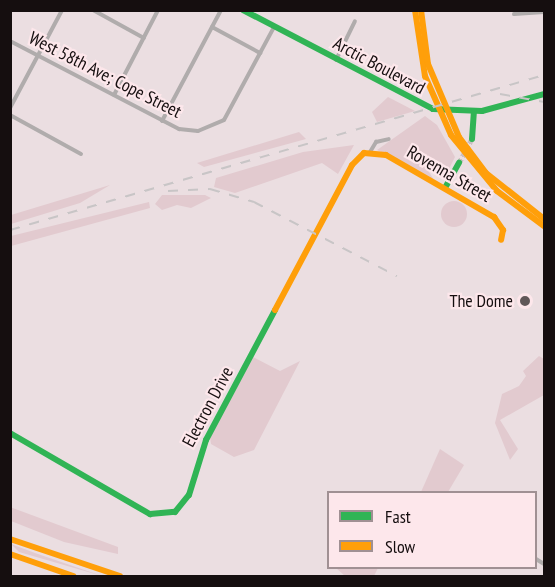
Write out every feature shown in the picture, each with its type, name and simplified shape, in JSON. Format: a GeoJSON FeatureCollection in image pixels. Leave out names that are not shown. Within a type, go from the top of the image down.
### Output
{"type":"FeatureCollection","features":[{"type":"Feature","properties":{"kind":"main road"},"geometry":{"type":"LineString","coordinates":[[415,10],[432,87],[446,120],[497,191],[544,226]]}},
{"type":"Feature","properties":{"kind":"main road"},"geometry":{"type":"LineString","coordinates":[[421,10],[432,87]]}},
{"type":"Feature","properties":{"kind":"main road","name":"Arctic Boulevard"},"geometry":{"type":"LineString","coordinates":[[245,11],[430,108],[474,112],[544,94]]}},
{"type":"Feature","properties":{"kind":"main road"},"geometry":{"type":"LineString","coordinates":[[472,139],[474,112]]}},
{"type":"Feature","properties":{"kind":"main road"},"geometry":{"type":"LineString","coordinates":[[446,120],[486,172],[544,219]]}},
{"type":"Feature","properties":{"kind":"main road","name":"Rovenna Street"},"geometry":{"type":"LineString","coordinates":[[367,153],[445,188],[494,218],[503,230],[501,240]]}},
{"type":"Feature","properties":{"kind":"main road","name":"Electron Drive"},"geometry":{"type":"LineString","coordinates":[[10,433],[150,514],[175,512],[189,495],[193,468],[206,440],[352,165],[367,153]]}},
{"type":"Feature","properties":{"kind":"main road"},"geometry":{"type":"LineString","coordinates":[[445,188],[459,163]]}},
{"type":"Feature","properties":{"kind":"main road"},"geometry":{"type":"LineString","coordinates":[[10,538],[120,576]]}},
{"type":"Feature","properties":{"kind":"main road"},"geometry":{"type":"LineString","coordinates":[[10,555],[73,576]]}},
{"type":"Feature","properties":{"kind":"street"},"geometry":{"type":"LineString","coordinates":[[10,108],[62,10]]}},
{"type":"Feature","properties":{"kind":"street"},"geometry":{"type":"LineString","coordinates":[[93,10],[144,38]]}},
{"type":"Feature","properties":{"kind":"street"},"geometry":{"type":"LineString","coordinates":[[114,95],[158,10]]}},
{"type":"Feature","properties":{"kind":"street"},"geometry":{"type":"LineString","coordinates":[[162,121],[220,10]]}},
{"type":"Feature","properties":{"kind":"street"},"geometry":{"type":"LineString","coordinates":[[514,14],[544,12]]}},
{"type":"Feature","properties":{"kind":"street"},"geometry":{"type":"LineString","coordinates":[[336,60],[355,21]]}},
{"type":"Feature","properties":{"kind":"street"},"geometry":{"type":"LineString","coordinates":[[212,27],[260,53]]}},
{"type":"Feature","properties":{"kind":"street","name":"West 58th Ave; Cope Street"},"geometry":{"type":"LineString","coordinates":[[10,41],[162,121],[198,131],[224,120],[274,27]]}},
{"type":"Feature","properties":{"kind":"street"},"geometry":{"type":"LineString","coordinates":[[10,115],[81,154]]}},
{"type":"Feature","properties":{"kind":"street"},"geometry":{"type":"LineString","coordinates":[[367,153],[376,142],[389,139]]}},
{"type":"Feature","properties":{"kind":"shaded area"},"geometry":{"type":"Polygon","coordinates":[[[388,97],[415,111],[377,122],[372,112],[388,97]]]}},
{"type":"Feature","properties":{"kind":"shaded area"},"geometry":{"type":"Polygon","coordinates":[[[425,116],[437,125],[455,157],[447,173],[424,164],[434,180],[377,150],[425,116]]]}},
{"type":"Feature","properties":{"kind":"shaded area"},"geometry":{"type":"Polygon","coordinates":[[[299,132],[306,139],[204,167],[197,163],[299,132]]]}},
{"type":"Feature","properties":{"kind":"shaded area"},"geometry":{"type":"Polygon","coordinates":[[[354,145],[338,174],[322,163],[235,193],[214,187],[216,178],[303,152],[354,145]]]}},
{"type":"Feature","properties":{"kind":"shaded area"},"geometry":{"type":"Polygon","coordinates":[[[110,185],[80,203],[11,224],[11,215],[110,185]]]}},
{"type":"Feature","properties":{"kind":"shaded area"},"geometry":{"type":"Polygon","coordinates":[[[162,195],[205,195],[211,198],[191,208],[177,205],[162,210],[155,204],[162,195]]]}},
{"type":"Feature","properties":{"kind":"shaded area"},"geometry":{"type":"Polygon","coordinates":[[[454,201],[463,205],[467,214],[463,223],[454,227],[445,223],[441,214],[445,205],[454,201]]]}},
{"type":"Feature","properties":{"kind":"shaded area"},"geometry":{"type":"Polygon","coordinates":[[[149,202],[150,208],[11,246],[11,236],[149,202]]]}},
{"type":"Feature","properties":{"kind":"shaded area"},"geometry":{"type":"Polygon","coordinates":[[[539,356],[544,359],[544,395],[500,420],[518,449],[510,460],[495,423],[502,394],[519,386],[526,376],[523,371],[539,356]]]}},
{"type":"Feature","properties":{"kind":"shaded area"},"geometry":{"type":"Polygon","coordinates":[[[253,357],[280,371],[300,361],[254,450],[234,457],[211,444],[210,437],[253,357]]]}},
{"type":"Feature","properties":{"kind":"shaded area"},"geometry":{"type":"Polygon","coordinates":[[[440,449],[464,465],[449,491],[421,491],[440,449]]]}},
{"type":"Feature","properties":{"kind":"shaded area"},"geometry":{"type":"Polygon","coordinates":[[[10,507],[118,547],[118,554],[64,542],[11,521],[10,507]]]}},
{"type":"Feature","properties":{"kind":"shaded area"},"geometry":{"type":"Polygon","coordinates":[[[11,544],[35,553],[102,576],[19,552],[11,544]]]}},
{"type":"Feature","properties":{"kind":"shaded area"},"geometry":{"type":"Polygon","coordinates":[[[337,569],[378,569],[374,576],[345,576],[337,569]]]}},
{"type":"Feature","properties":{"kind":"tunnel"},"geometry":{"type":"LineString","coordinates":[[459,163],[472,139]]}},
{"type":"Feature","properties":{"kind":"railway"},"geometry":{"type":"LineString","coordinates":[[10,230],[544,75]]}},
{"type":"Feature","properties":{"kind":"railway"},"geometry":{"type":"LineString","coordinates":[[500,94],[544,102]]}},
{"type":"Feature","properties":{"kind":"railway"},"geometry":{"type":"LineString","coordinates":[[168,191],[210,189],[254,202],[397,276]]}},
{"type":"Feature","properties":{"kind":"traffic: fast"},"geometry":{"type":"LineString","coordinates":[[243,10],[433,109],[482,111],[544,94]]}},
{"type":"Feature","properties":{"kind":"traffic: fast"},"geometry":{"type":"LineString","coordinates":[[472,139],[474,112]]}},
{"type":"Feature","properties":{"kind":"traffic: fast"},"geometry":{"type":"LineString","coordinates":[[445,188],[459,163]]}},
{"type":"Feature","properties":{"kind":"traffic: fast"},"geometry":{"type":"LineString","coordinates":[[10,433],[150,514],[175,512],[189,495],[206,440],[275,310]]}},
{"type":"Feature","properties":{"kind":"traffic: slow"},"geometry":{"type":"LineString","coordinates":[[415,10],[425,76],[451,135],[497,191],[544,226]]}},
{"type":"Feature","properties":{"kind":"traffic: slow"},"geometry":{"type":"LineString","coordinates":[[421,10],[428,64],[459,137],[486,173],[544,219]]}},
{"type":"Feature","properties":{"kind":"traffic: slow"},"geometry":{"type":"LineString","coordinates":[[275,310],[352,165],[364,153],[386,155],[494,217],[503,230],[501,240]]}},
{"type":"Feature","properties":{"kind":"traffic: slow"},"geometry":{"type":"LineString","coordinates":[[10,539],[120,576]]}},
{"type":"Feature","properties":{"kind":"traffic: slow"},"geometry":{"type":"LineString","coordinates":[[10,554],[73,576]]}},
{"type":"Feature","properties":{"kind":"place","name":"The Dome"},"geometry":{"type":"Point","coordinates":[525,301]}}]}
